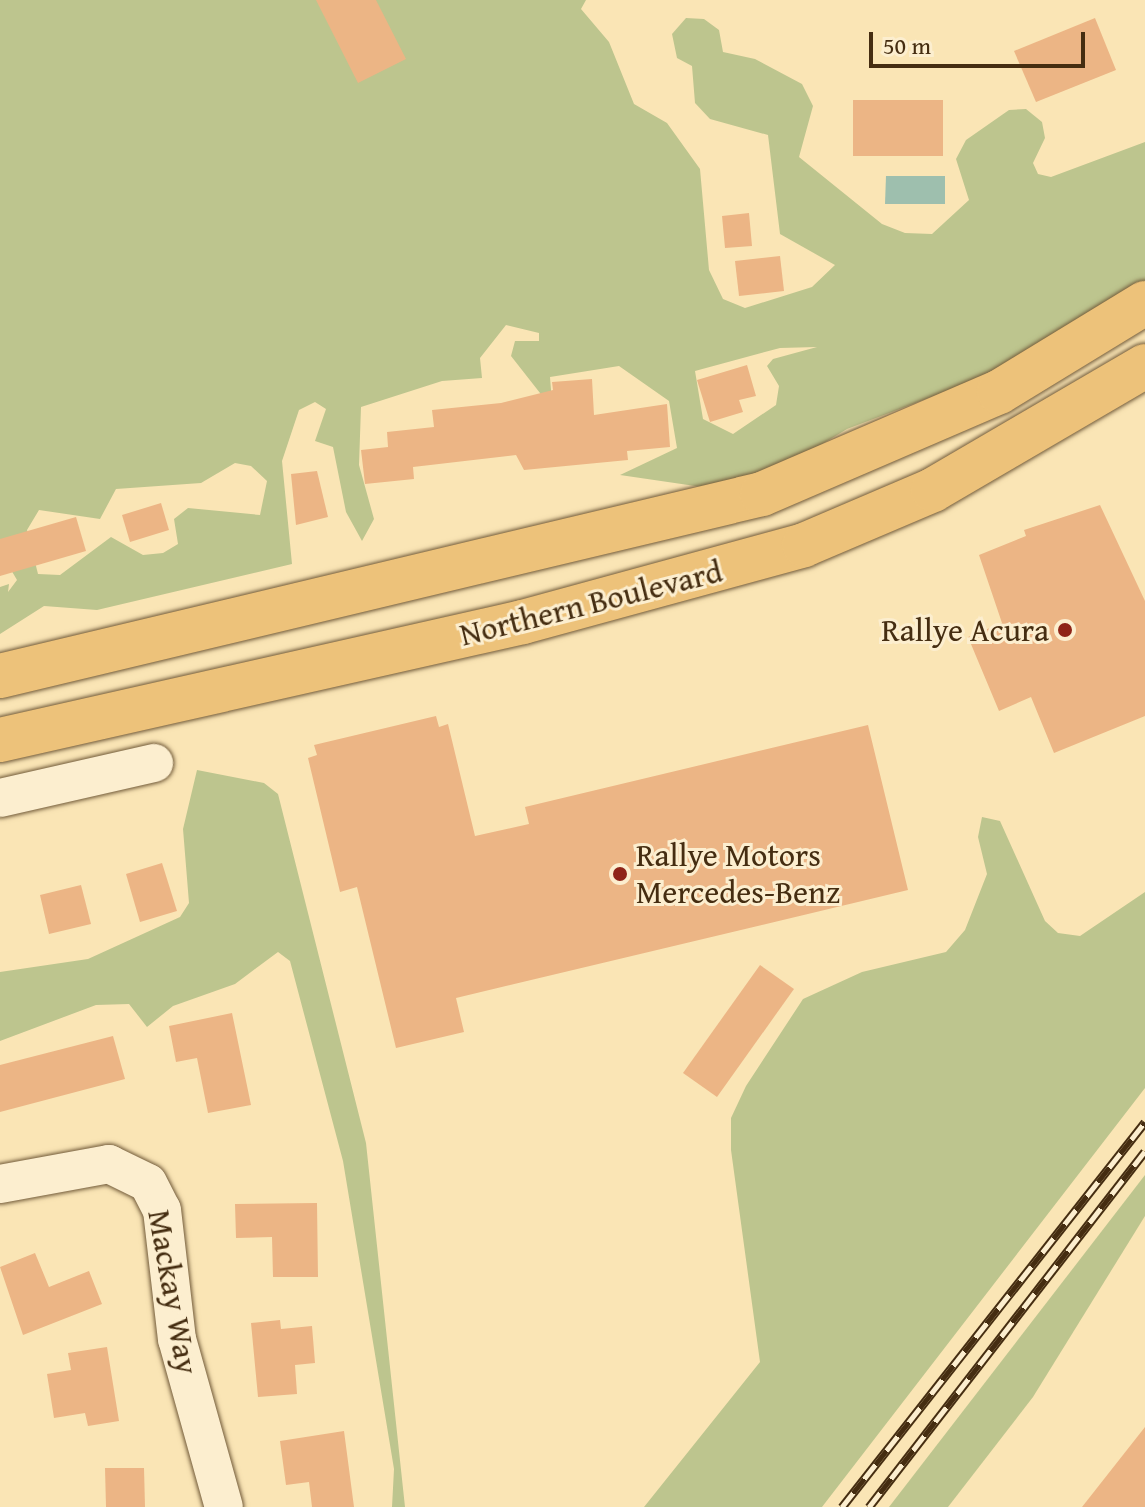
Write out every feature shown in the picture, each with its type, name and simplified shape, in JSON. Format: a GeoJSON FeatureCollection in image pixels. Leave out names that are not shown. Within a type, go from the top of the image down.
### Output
{"type":"FeatureCollection","features":[{"type":"Feature","properties":{"kind":"main road","name":"Northern Boulevard"},"geometry":{"type":"LineString","coordinates":[[0,676],[698,514],[916,432],[1054,362],[1145,303]]}},
{"type":"Feature","properties":{"kind":"main road","name":"Northern Boulevard"},"geometry":{"type":"LineString","coordinates":[[0,740],[712,575],[933,490],[1145,366]]}},
{"type":"Feature","properties":{"kind":"main road"},"geometry":{"type":"LineString","coordinates":[[698,514],[712,575]]}},
{"type":"Feature","properties":{"kind":"street"},"geometry":{"type":"LineString","coordinates":[[0,798],[154,763]]}},
{"type":"Feature","properties":{"kind":"street","name":"Mackay Way"},"geometry":{"type":"LineString","coordinates":[[0,1184],[109,1164],[148,1183],[162,1210],[177,1339],[224,1507]]}},
{"type":"Feature","properties":{"kind":"green space"},"geometry":{"type":"Polygon","coordinates":[[[0,0],[586,0],[581,9],[609,42],[634,104],[667,123],[700,169],[709,270],[723,299],[745,308],[812,287],[835,265],[780,234],[768,135],[710,119],[695,103],[692,66],[677,58],[672,34],[686,18],[704,19],[719,30],[723,52],[755,59],[802,84],[813,106],[799,157],[882,224],[905,233],[932,234],[969,200],[956,159],[966,140],[1009,110],[1026,109],[1042,122],[1045,138],[1033,163],[1038,174],[1051,177],[1145,142],[1145,300],[1092,336],[847,429],[784,467],[702,487],[620,475],[677,448],[669,401],[619,366],[550,377],[555,442],[540,393],[511,356],[515,341],[539,341],[539,333],[506,325],[480,358],[482,378],[442,381],[361,407],[359,465],[374,519],[362,541],[346,512],[333,447],[315,441],[326,409],[315,402],[299,410],[282,461],[292,564],[97,610],[44,606],[0,634],[0,587],[9,584],[8,592],[17,580],[0,551],[0,0]],[[817,347],[780,348],[695,371],[703,419],[733,434],[776,405],[779,386],[767,366],[773,359],[817,347]],[[235,463],[201,483],[116,489],[100,519],[39,510],[27,530],[38,574],[60,575],[111,537],[143,555],[163,553],[178,544],[174,519],[188,508],[260,515],[267,481],[251,466],[235,463]]]}},
{"type":"Feature","properties":{"kind":"green space"},"geometry":{"type":"Polygon","coordinates":[[[197,770],[264,783],[278,794],[366,1143],[405,1507],[392,1507],[394,1469],[343,1161],[290,961],[278,952],[235,984],[173,1006],[147,1027],[129,1004],[96,1005],[0,1041],[0,972],[88,959],[180,917],[189,903],[183,829],[197,770]]]}},
{"type":"Feature","properties":{"kind":"green space"},"geometry":{"type":"Polygon","coordinates":[[[982,817],[1000,821],[1045,921],[1058,933],[1080,936],[1145,892],[1145,1088],[822,1507],[644,1507],[760,1362],[731,1150],[731,1118],[746,1086],[803,999],[862,972],[946,952],[965,930],[987,874],[978,837],[982,817]]]}},
{"type":"Feature","properties":{"kind":"green space"},"geometry":{"type":"Polygon","coordinates":[[[1145,1175],[1145,1216],[1033,1397],[948,1507],[889,1507],[1145,1175]]]}},
{"type":"Feature","properties":{"kind":"shaded area"},"geometry":{"type":"Polygon","coordinates":[[[886,176],[945,176],[945,204],[885,204],[886,176]]]}},
{"type":"Feature","properties":{"kind":"building"},"geometry":{"type":"Polygon","coordinates":[[[316,0],[376,0],[406,59],[358,83],[316,0]]]}},
{"type":"Feature","properties":{"kind":"building"},"geometry":{"type":"Polygon","coordinates":[[[1095,18],[1116,70],[1036,102],[1014,51],[1095,18]]]}},
{"type":"Feature","properties":{"kind":"building"},"geometry":{"type":"Polygon","coordinates":[[[853,100],[943,100],[943,156],[853,156],[853,100]]]}},
{"type":"Feature","properties":{"kind":"building"},"geometry":{"type":"Polygon","coordinates":[[[749,213],[752,246],[725,248],[722,216],[749,213]]]}},
{"type":"Feature","properties":{"kind":"building"},"geometry":{"type":"Polygon","coordinates":[[[780,256],[784,291],[739,296],[735,261],[780,256]]]}},
{"type":"Feature","properties":{"kind":"building"},"geometry":{"type":"Polygon","coordinates":[[[747,365],[756,396],[739,400],[743,412],[710,422],[697,380],[747,365]]]}},
{"type":"Feature","properties":{"kind":"building"},"geometry":{"type":"Polygon","coordinates":[[[592,379],[594,415],[667,404],[670,447],[627,451],[628,460],[524,470],[516,455],[413,467],[414,479],[365,484],[361,450],[388,447],[387,432],[434,427],[432,410],[501,403],[553,390],[552,382],[592,379]]]}},
{"type":"Feature","properties":{"kind":"building"},"geometry":{"type":"Polygon","coordinates":[[[317,471],[328,517],[296,525],[291,474],[317,471]]]}},
{"type":"Feature","properties":{"kind":"building"},"geometry":{"type":"Polygon","coordinates":[[[161,503],[169,530],[130,542],[122,515],[161,503]]]}},
{"type":"Feature","properties":{"kind":"building","name":"Rallye Acura"},"geometry":{"type":"Polygon","coordinates":[[[1100,505],[1145,601],[1145,716],[1054,753],[1031,697],[999,711],[968,637],[1002,623],[979,555],[1026,536],[1024,530],[1100,505]]]}},
{"type":"Feature","properties":{"kind":"building"},"geometry":{"type":"Polygon","coordinates":[[[76,517],[86,551],[0,576],[0,539],[76,517]]]}},
{"type":"Feature","properties":{"kind":"building","name":"Rallye Motors Mercedes-Benz"},"geometry":{"type":"Polygon","coordinates":[[[436,716],[439,727],[448,724],[475,836],[529,824],[525,807],[868,725],[908,890],[456,998],[464,1032],[396,1048],[357,887],[340,892],[308,758],[317,755],[314,745],[436,716]]]}},
{"type":"Feature","properties":{"kind":"building"},"geometry":{"type":"Polygon","coordinates":[[[162,863],[177,911],[140,922],[126,874],[162,863]]]}},
{"type":"Feature","properties":{"kind":"building"},"geometry":{"type":"Polygon","coordinates":[[[81,885],[91,924],[49,934],[40,895],[81,885]]]}},
{"type":"Feature","properties":{"kind":"building"},"geometry":{"type":"Polygon","coordinates":[[[760,965],[794,989],[717,1097],[683,1073],[760,965]]]}},
{"type":"Feature","properties":{"kind":"building"},"geometry":{"type":"Polygon","coordinates":[[[232,1013],[251,1105],[208,1113],[197,1058],[176,1062],[169,1026],[232,1013]]]}},
{"type":"Feature","properties":{"kind":"building"},"geometry":{"type":"Polygon","coordinates":[[[113,1036],[125,1079],[0,1112],[0,1065],[113,1036]]]}},
{"type":"Feature","properties":{"kind":"building"},"geometry":{"type":"Polygon","coordinates":[[[317,1203],[318,1277],[273,1277],[272,1237],[236,1238],[235,1204],[317,1203]]]}},
{"type":"Feature","properties":{"kind":"building"},"geometry":{"type":"Polygon","coordinates":[[[35,1253],[49,1287],[89,1271],[102,1304],[23,1335],[0,1267],[35,1253]]]}},
{"type":"Feature","properties":{"kind":"building"},"geometry":{"type":"Polygon","coordinates":[[[280,1320],[281,1329],[312,1326],[315,1363],[295,1365],[297,1394],[258,1397],[251,1323],[280,1320]]]}},
{"type":"Feature","properties":{"kind":"building"},"geometry":{"type":"Polygon","coordinates":[[[107,1347],[119,1421],[88,1426],[85,1413],[54,1418],[47,1374],[71,1370],[68,1353],[107,1347]]]}},
{"type":"Feature","properties":{"kind":"building"},"geometry":{"type":"Polygon","coordinates":[[[1145,1427],[1145,1507],[1082,1507],[1145,1427]]]}},
{"type":"Feature","properties":{"kind":"building"},"geometry":{"type":"Polygon","coordinates":[[[344,1431],[354,1507],[312,1507],[309,1482],[286,1485],[280,1441],[344,1431]]]}},
{"type":"Feature","properties":{"kind":"building"},"geometry":{"type":"Polygon","coordinates":[[[105,1468],[144,1468],[145,1507],[106,1507],[105,1468]]]}},
{"type":"Feature","properties":{"kind":"railway"},"geometry":{"type":"LineString","coordinates":[[842,1507],[1145,1122]]}},
{"type":"Feature","properties":{"kind":"railway"},"geometry":{"type":"LineString","coordinates":[[869,1507],[1145,1151]]}},
{"type":"Feature","properties":{"kind":"place","name":"Rallye Acura"},"geometry":{"type":"Point","coordinates":[1065,630]}},
{"type":"Feature","properties":{"kind":"place","name":"Rallye Motors Mercedes-Benz"},"geometry":{"type":"Point","coordinates":[620,874]}}]}
